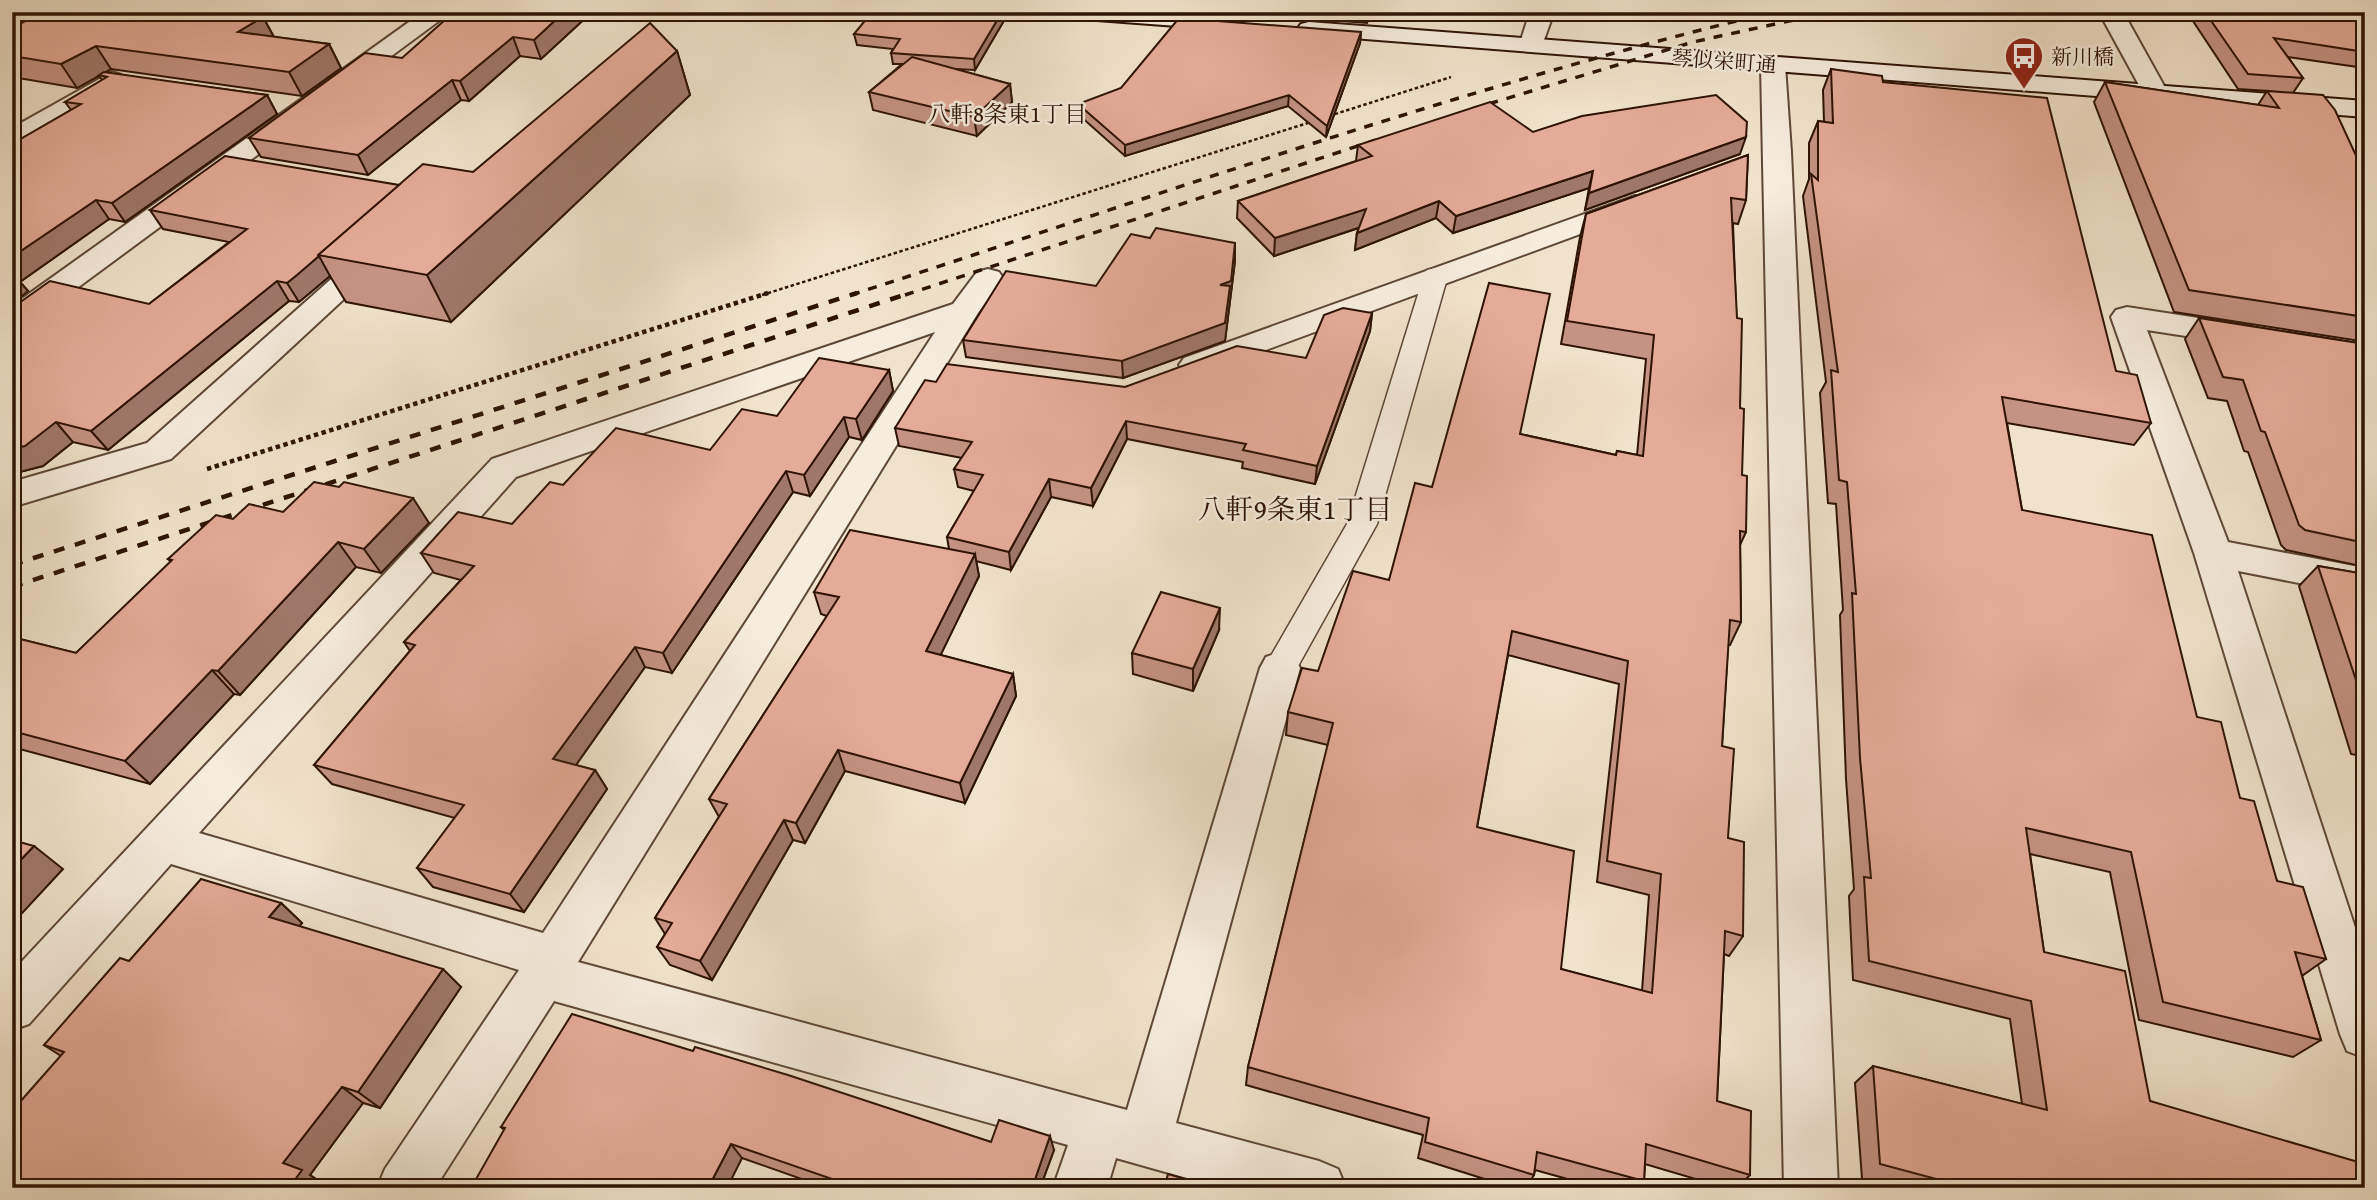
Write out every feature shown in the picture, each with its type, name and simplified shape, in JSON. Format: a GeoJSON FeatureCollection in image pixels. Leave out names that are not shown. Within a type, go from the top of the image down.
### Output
{"type":"FeatureCollection","features":[{"type":"Feature","properties":{"kind":"street"},"geometry":{"type":"LineString","coordinates":[[12,321],[439,12]]}},
{"type":"Feature","properties":{"kind":"street"},"geometry":{"type":"LineString","coordinates":[[1083,12],[1260,26]]}},
{"type":"Feature","properties":{"kind":"street"},"geometry":{"type":"LineString","coordinates":[[1531,46],[1542,12]]}},
{"type":"Feature","properties":{"kind":"street"},"geometry":{"type":"LineString","coordinates":[[2110,12],[2155,93]]}},
{"type":"Feature","properties":{"kind":"street","name":"琴似栄町通"},"geometry":{"type":"LineString","coordinates":[[1287,28],[2365,109]]}},
{"type":"Feature","properties":{"kind":"street"},"geometry":{"type":"LineString","coordinates":[[1773,65],[1765,157],[1811,1188]]}},
{"type":"Feature","properties":{"kind":"street"},"geometry":{"type":"LineString","coordinates":[[12,139],[111,80],[137,83]]}},
{"type":"Feature","properties":{"kind":"street"},"geometry":{"type":"LineString","coordinates":[[268,102],[307,107]]}},
{"type":"Feature","properties":{"kind":"street"},"geometry":{"type":"LineString","coordinates":[[231,163],[270,169]]}},
{"type":"Feature","properties":{"kind":"street"},"geometry":{"type":"LineString","coordinates":[[1164,377],[1664,193]]}},
{"type":"Feature","properties":{"kind":"street"},"geometry":{"type":"LineString","coordinates":[[12,495],[159,451],[397,234]]}},
{"type":"Feature","properties":{"kind":"street"},"geometry":{"type":"LineString","coordinates":[[12,1007],[504,468],[976,295],[947,368],[548,966],[404,1188]]}},
{"type":"Feature","properties":{"kind":"street"},"geometry":{"type":"LineString","coordinates":[[2273,340],[2127,317],[2213,553],[2365,1034]]}},
{"type":"Feature","properties":{"kind":"street"},"geometry":{"type":"LineString","coordinates":[[2213,553],[2365,582]]}},
{"type":"Feature","properties":{"kind":"street"},"geometry":{"type":"LineString","coordinates":[[1080,1188],[1121,1135],[1280,668]]}},
{"type":"Feature","properties":{"kind":"street"},"geometry":{"type":"LineString","coordinates":[[163,842],[548,966],[1121,1135],[1319,1188]]}},
{"type":"Feature","properties":{"kind":"lane"},"geometry":{"type":"LineString","coordinates":[[1280,668],[1362,524],[1436,275]]}},
{"type":"Feature","properties":{"kind":"path"},"geometry":{"type":"LineString","coordinates":[[12,24],[34,12]]}},
{"type":"Feature","properties":{"kind":"path"},"geometry":{"type":"LineString","coordinates":[[205,469],[1462,74]]}},
{"type":"Feature","properties":{"kind":"building"},"geometry":{"type":"Polygon","coordinates":[[[42,12],[229,12],[263,17],[238,32],[329,44],[289,72],[96,46],[61,64],[12,56],[12,28],[42,12]]]}},
{"type":"Feature","properties":{"kind":"building"},"geometry":{"type":"Polygon","coordinates":[[[454,12],[564,12],[534,40],[513,37],[460,81],[452,80],[358,155],[249,138],[365,53],[402,58],[454,12]]]}},
{"type":"Feature","properties":{"kind":"building"},"geometry":{"type":"Polygon","coordinates":[[[872,12],[1002,12],[974,59],[891,53],[900,39],[854,34],[872,12]]]}},
{"type":"Feature","properties":{"kind":"building"},"geometry":{"type":"Polygon","coordinates":[[[2205,12],[2365,12],[2365,52],[2274,38],[2303,78],[2248,74],[2205,12]]]}},
{"type":"Feature","properties":{"kind":"building"},"geometry":{"type":"Polygon","coordinates":[[[1179,18],[1361,32],[1327,126],[1289,95],[1125,145],[1078,104],[1121,88],[1179,18]]]}},
{"type":"Feature","properties":{"kind":"building"},"geometry":{"type":"Polygon","coordinates":[[[650,23],[677,51],[427,275],[318,255],[423,164],[473,172],[650,23]]]}},
{"type":"Feature","properties":{"kind":"building"},"geometry":{"type":"Polygon","coordinates":[[[912,57],[1010,84],[974,117],[869,92],[912,57]]]}},
{"type":"Feature","properties":{"kind":"building"},"geometry":{"type":"Polygon","coordinates":[[[1831,69],[1882,76],[1883,82],[2047,98],[2116,371],[2137,375],[2151,423],[2002,397],[2022,510],[2152,535],[2197,717],[2221,722],[2240,798],[2254,801],[2277,881],[2303,887],[2326,959],[2295,952],[2321,1040],[2163,1002],[2131,852],[2026,828],[2044,952],[2125,971],[2150,1101],[2365,1164],[2365,1188],[1970,1188],[1880,1164],[1873,1066],[2047,1110],[2031,1001],[1869,961],[1864,877],[1871,878],[1860,758],[1852,593],[1856,594],[1847,482],[1839,480],[1831,370],[1838,372],[1811,174],[1818,180],[1818,121],[1833,123],[1831,69]]]}},
{"type":"Feature","properties":{"kind":"building"},"geometry":{"type":"Polygon","coordinates":[[[104,72],[267,95],[112,203],[96,200],[12,257],[12,144],[81,104],[65,102],[107,77],[99,75],[104,72]]]}},
{"type":"Feature","properties":{"kind":"building"},"geometry":{"type":"Polygon","coordinates":[[[2105,82],[2279,108],[2267,91],[2323,95],[2335,110],[2365,175],[2365,317],[2189,290],[2105,82]]]}},
{"type":"Feature","properties":{"kind":"building"},"geometry":{"type":"Polygon","coordinates":[[[1716,95],[1747,122],[1746,137],[1589,193],[1593,171],[1456,216],[1439,201],[1357,233],[1366,209],[1275,238],[1238,201],[1372,156],[1358,145],[1490,102],[1533,132],[1582,116],[1716,95]]]}},
{"type":"Feature","properties":{"kind":"building"},"geometry":{"type":"Polygon","coordinates":[[[1748,155],[1746,200],[1731,198],[1737,318],[1742,319],[1742,475],[1747,476],[1746,532],[1740,531],[1741,622],[1730,620],[1722,746],[1734,749],[1728,838],[1744,842],[1743,936],[1725,931],[1717,1101],[1751,1111],[1750,1175],[1646,1144],[1644,1181],[1537,1152],[1534,1175],[1425,1142],[1429,1118],[1248,1067],[1333,723],[1288,712],[1302,668],[1318,671],[1353,571],[1389,580],[1415,483],[1432,487],[1489,283],[1550,294],[1520,434],[1616,455],[1617,451],[1643,456],[1654,335],[1567,321],[1586,214],[1748,155]],[[1512,631],[1477,827],[1574,851],[1561,969],[1652,993],[1661,874],[1607,861],[1628,661],[1512,631]]]}},
{"type":"Feature","properties":{"kind":"building"},"geometry":{"type":"Polygon","coordinates":[[[225,156],[399,185],[287,283],[277,281],[91,431],[56,422],[25,446],[12,449],[12,308],[50,281],[149,304],[247,229],[150,210],[225,156]]]}},
{"type":"Feature","properties":{"kind":"building"},"geometry":{"type":"Polygon","coordinates":[[[1156,228],[1235,243],[1231,281],[1220,285],[1230,286],[1225,323],[1122,361],[963,340],[1006,271],[1096,286],[1131,234],[1150,238],[1156,228]]]}},
{"type":"Feature","properties":{"kind":"building"},"geometry":{"type":"Polygon","coordinates":[[[1343,308],[1372,313],[1317,466],[1243,450],[1246,444],[1126,421],[1091,488],[1049,479],[1009,552],[947,537],[983,475],[954,469],[972,442],[895,428],[925,380],[936,382],[947,364],[1125,387],[1237,346],[1306,358],[1324,315],[1343,308]]]}},
{"type":"Feature","properties":{"kind":"building"},"geometry":{"type":"Polygon","coordinates":[[[2199,318],[2365,344],[2365,543],[2305,530],[2299,525],[2243,380],[2223,377],[2199,318]]]}},
{"type":"Feature","properties":{"kind":"building"},"geometry":{"type":"Polygon","coordinates":[[[819,358],[889,370],[856,419],[844,417],[804,475],[786,471],[663,653],[635,647],[553,759],[595,770],[510,894],[417,868],[464,805],[314,765],[415,645],[404,642],[474,566],[421,553],[458,512],[512,524],[550,482],[563,485],[616,428],[710,450],[742,409],[777,416],[819,358]]]}},
{"type":"Feature","properties":{"kind":"building"},"geometry":{"type":"Polygon","coordinates":[[[314,482],[339,487],[344,482],[413,498],[364,549],[338,542],[218,671],[212,670],[125,761],[12,731],[12,637],[76,653],[172,560],[168,559],[216,515],[233,519],[249,504],[283,512],[314,482]]]}},
{"type":"Feature","properties":{"kind":"building"},"geometry":{"type":"Polygon","coordinates":[[[850,530],[975,554],[926,651],[1013,674],[960,783],[838,750],[796,823],[784,820],[700,961],[657,947],[672,923],[655,918],[727,804],[709,799],[839,597],[814,592],[850,530]]]}},
{"type":"Feature","properties":{"kind":"building"},"geometry":{"type":"Polygon","coordinates":[[[2318,566],[2365,574],[2365,707],[2318,566]]]}},
{"type":"Feature","properties":{"kind":"building"},"geometry":{"type":"Polygon","coordinates":[[[1161,592],[1220,608],[1193,669],[1132,653],[1161,592]]]}},
{"type":"Feature","properties":{"kind":"building"},"geometry":{"type":"Polygon","coordinates":[[[12,840],[34,846],[12,869],[12,840]]]}},
{"type":"Feature","properties":{"kind":"building"},"geometry":{"type":"Polygon","coordinates":[[[201,879],[281,903],[269,917],[443,969],[358,1092],[342,1087],[283,1163],[302,1170],[289,1188],[12,1188],[12,1111],[64,1052],[44,1045],[120,958],[129,961],[201,879]]]}},
{"type":"Feature","properties":{"kind":"building"},"geometry":{"type":"Polygon","coordinates":[[[572,1014],[693,1051],[695,1047],[788,1075],[991,1142],[999,1120],[1050,1136],[1032,1188],[858,1188],[731,1144],[708,1188],[471,1188],[505,1128],[501,1127],[572,1014]]]}},
{"type":"Feature","properties":{"kind":"building"},"geometry":{"type":"Polygon","coordinates":[[[1168,1174],[1217,1188],[1164,1188],[1168,1174]]]}},
{"type":"Feature","properties":{"kind":"railway"},"geometry":{"type":"LineString","coordinates":[[851,295],[1425,108],[1540,74],[1773,12]]}},
{"type":"Feature","properties":{"kind":"railway"},"geometry":{"type":"LineString","coordinates":[[1472,109],[1693,42],[1830,12]]}},
{"type":"Feature","properties":{"kind":"railway"},"geometry":{"type":"LineString","coordinates":[[905,295],[1376,140]]}},
{"type":"Feature","properties":{"kind":"railway"},"geometry":{"type":"LineString","coordinates":[[12,565],[857,293]]}},
{"type":"Feature","properties":{"kind":"railway"},"geometry":{"type":"LineString","coordinates":[[12,587],[910,293]]}},
{"type":"Feature","properties":{"kind":"place","name":"新川橋"},"geometry":{"type":"Point","coordinates":[2024,90]}},
{"type":"Feature","properties":{"kind":"district","name":"八軒8条東1丁目"},"geometry":{"type":"Point","coordinates":[1007,113]}},
{"type":"Feature","properties":{"kind":"district","name":"八軒9条東1丁目"},"geometry":{"type":"Point","coordinates":[1295,508]}}]}
